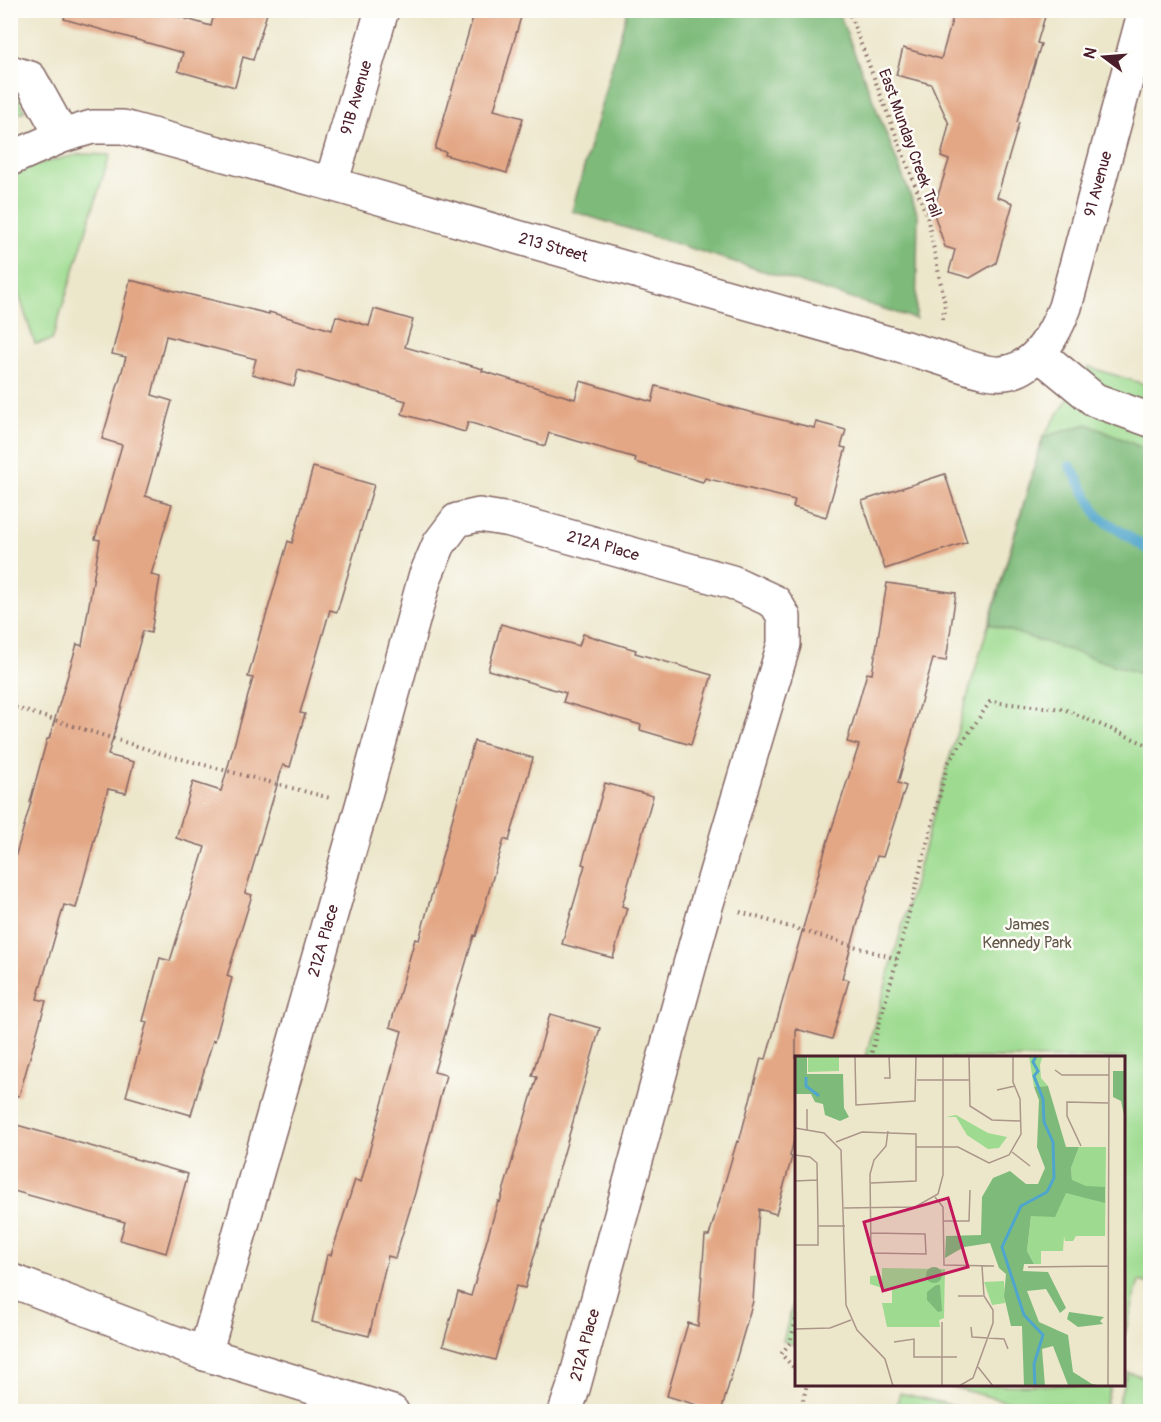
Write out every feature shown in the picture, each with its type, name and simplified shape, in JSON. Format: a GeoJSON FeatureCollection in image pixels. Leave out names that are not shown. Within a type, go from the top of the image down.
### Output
{"type":"FeatureCollection","features":[{"type":"Feature","properties":{"kind":"street","name":"91B Avenue"},"geometry":{"type":"LineString","coordinates":[[331,184],[382,10]]}},
{"type":"Feature","properties":{"kind":"street","name":"91 Avenue"},"geometry":{"type":"LineString","coordinates":[[1039,354],[1049,341],[1065,307],[1145,10]]}},
{"type":"Feature","properties":{"kind":"street"},"geometry":{"type":"LineString","coordinates":[[10,72],[30,78],[62,136]]}},
{"type":"Feature","properties":{"kind":"street","name":"213 Street"},"geometry":{"type":"LineString","coordinates":[[10,159],[62,136],[92,127],[123,127],[331,184],[988,373],[1006,373],[1022,368],[1039,354]]}},
{"type":"Feature","properties":{"kind":"street"},"geometry":{"type":"LineString","coordinates":[[1039,354],[1095,400],[1150,420]]}},
{"type":"Feature","properties":{"kind":"street","name":"212A Place"},"geometry":{"type":"LineString","coordinates":[[205,1354],[426,577],[439,544],[457,520],[479,515],[510,520],[732,582],[775,602],[783,617],[784,644],[707,903],[565,1412]]}},
{"type":"Feature","properties":{"kind":"street"},"geometry":{"type":"LineString","coordinates":[[10,1280],[205,1354],[392,1412]]}},
{"type":"Feature","properties":{"kind":"path","name":"East Munday Creek Trail"},"geometry":{"type":"LineString","coordinates":[[848,10],[927,216],[945,304],[942,329],[934,356]]}},
{"type":"Feature","properties":{"kind":"path"},"geometry":{"type":"LineString","coordinates":[[871,1056],[948,763],[990,702],[1064,709],[1150,746]]}},
{"type":"Feature","properties":{"kind":"path"},"geometry":{"type":"LineString","coordinates":[[10,706],[159,753],[362,806]]}},
{"type":"Feature","properties":{"kind":"path"},"geometry":{"type":"LineString","coordinates":[[707,903],[897,959]]}},
{"type":"Feature","properties":{"kind":"path"},"geometry":{"type":"LineString","coordinates":[[795,1324],[790,1343],[781,1354],[795,1369]]}},
{"type":"Feature","properties":{"kind":"path"},"geometry":{"type":"LineString","coordinates":[[800,1412],[806,1386]]}},
{"type":"Feature","properties":{"kind":"green space"},"geometry":{"type":"Polygon","coordinates":[[[627,11],[838,11],[918,215],[916,319],[572,211],[627,11]]]}},
{"type":"Feature","properties":{"kind":"green space"},"geometry":{"type":"Polygon","coordinates":[[[10,91],[18,96],[25,111],[11,116],[10,91]]]}},
{"type":"Feature","properties":{"kind":"green space"},"geometry":{"type":"Polygon","coordinates":[[[81,154],[110,155],[52,340],[35,344],[11,271],[19,268],[11,246],[11,188],[14,185],[11,178],[33,165],[81,154]]]}},
{"type":"Feature","properties":{"kind":"green space","name":"James Kennedy Park"},"geometry":{"type":"Polygon","coordinates":[[[1089,367],[1150,386],[1150,1284],[1139,1281],[1125,1333],[1125,1056],[866,1056],[1043,437],[1089,367]]]}},
{"type":"Feature","properties":{"kind":"green space"},"geometry":{"type":"Polygon","coordinates":[[[1087,424],[1150,451],[1150,677],[989,624],[1043,437],[1087,424]]]}},
{"type":"Feature","properties":{"kind":"green space"},"geometry":{"type":"Polygon","coordinates":[[[795,1297],[795,1345],[783,1341],[795,1297]]]}},
{"type":"Feature","properties":{"kind":"green space"},"geometry":{"type":"Polygon","coordinates":[[[1127,1372],[1150,1378],[1150,1411],[1116,1411],[1123,1386],[1125,1386],[1127,1372]]]}},
{"type":"Feature","properties":{"kind":"green space"},"geometry":{"type":"Polygon","coordinates":[[[948,1386],[1111,1386],[1103,1412],[1044,1411],[948,1386]]]}},
{"type":"Feature","properties":{"kind":"green space"},"geometry":{"type":"Polygon","coordinates":[[[900,1393],[978,1411],[895,1411],[900,1393]]]}},
{"type":"Feature","properties":{"kind":"building"},"geometry":{"type":"Polygon","coordinates":[[[66,10],[155,10],[211,26],[215,10],[268,10],[253,60],[243,57],[235,87],[178,71],[183,53],[64,19],[66,10]]]}},
{"type":"Feature","properties":{"kind":"building"},"geometry":{"type":"Polygon","coordinates":[[[475,10],[523,10],[494,110],[523,118],[507,173],[445,155],[446,152],[435,149],[475,10]]]}},
{"type":"Feature","properties":{"kind":"building"},"geometry":{"type":"Polygon","coordinates":[[[955,10],[1047,10],[1037,43],[1041,44],[997,197],[1013,203],[996,263],[970,278],[949,272],[955,250],[945,247],[933,211],[949,160],[941,157],[949,124],[931,84],[896,75],[903,48],[941,59],[955,10]]]}},
{"type":"Feature","properties":{"kind":"building"},"geometry":{"type":"Polygon","coordinates":[[[130,280],[269,314],[269,312],[332,330],[336,316],[369,326],[374,309],[413,320],[405,347],[575,399],[580,381],[652,402],[656,386],[814,428],[816,422],[846,430],[841,447],[846,448],[826,517],[793,507],[795,500],[705,478],[703,482],[635,462],[636,458],[549,433],[545,446],[468,422],[465,432],[402,414],[406,401],[298,370],[294,386],[252,374],[256,359],[166,336],[152,395],[172,401],[145,496],[172,504],[151,575],[160,577],[151,633],[143,631],[108,755],[134,762],[126,793],[108,789],[76,908],[64,905],[37,999],[46,1001],[19,1096],[10,1095],[10,875],[47,739],[49,739],[77,644],[82,646],[100,540],[95,539],[122,445],[102,439],[126,357],[112,354],[130,280]]]}},
{"type":"Feature","properties":{"kind":"building"},"geometry":{"type":"Polygon","coordinates":[[[313,467],[374,485],[337,612],[330,610],[300,713],[305,714],[290,767],[283,765],[245,893],[252,895],[227,976],[232,978],[191,1115],[126,1096],[147,1022],[143,1021],[160,958],[170,961],[205,847],[176,838],[193,782],[221,791],[253,678],[248,677],[262,626],[288,541],[292,543],[313,467]]]}},
{"type":"Feature","properties":{"kind":"building"},"geometry":{"type":"Polygon","coordinates":[[[945,474],[967,542],[885,569],[862,501],[945,474]]]}},
{"type":"Feature","properties":{"kind":"building"},"geometry":{"type":"Polygon","coordinates":[[[887,583],[956,593],[946,661],[933,659],[898,783],[906,786],[883,857],[877,856],[842,978],[849,980],[832,1039],[796,1029],[795,1136],[790,1156],[792,1157],[776,1214],[759,1209],[753,1301],[720,1412],[667,1396],[688,1323],[698,1326],[705,1236],[709,1236],[737,1141],[739,1142],[761,1058],[766,1059],[828,840],[859,745],[847,742],[867,673],[872,674],[887,583]]]}},
{"type":"Feature","properties":{"kind":"building"},"geometry":{"type":"Polygon","coordinates":[[[501,624],[579,646],[583,634],[636,650],[635,653],[712,675],[691,745],[640,730],[641,725],[563,702],[566,693],[488,670],[501,624]]]}},
{"type":"Feature","properties":{"kind":"building"},"geometry":{"type":"Polygon","coordinates":[[[474,741],[533,758],[509,841],[504,839],[434,1072],[446,1075],[415,1193],[395,1258],[388,1256],[369,1336],[312,1322],[327,1255],[331,1255],[355,1180],[361,1182],[402,1031],[390,1027],[415,939],[419,940],[474,741]]]}},
{"type":"Feature","properties":{"kind":"building"},"geometry":{"type":"Polygon","coordinates":[[[605,783],[653,796],[622,906],[627,908],[613,958],[562,944],[585,865],[582,864],[605,783]]]}},
{"type":"Feature","properties":{"kind":"building"},"geometry":{"type":"Polygon","coordinates":[[[550,1014],[600,1028],[525,1288],[516,1286],[495,1360],[443,1345],[458,1292],[471,1296],[537,1077],[532,1076],[550,1014]]]}},
{"type":"Feature","properties":{"kind":"building"},"geometry":{"type":"Polygon","coordinates":[[[10,1123],[188,1174],[166,1253],[120,1240],[125,1222],[10,1190],[10,1123]]]}},
{"type":"Feature","properties":{"kind":"waterway"},"geometry":{"type":"LineString","coordinates":[[1070,466],[1099,517],[1150,551]]}}]}
